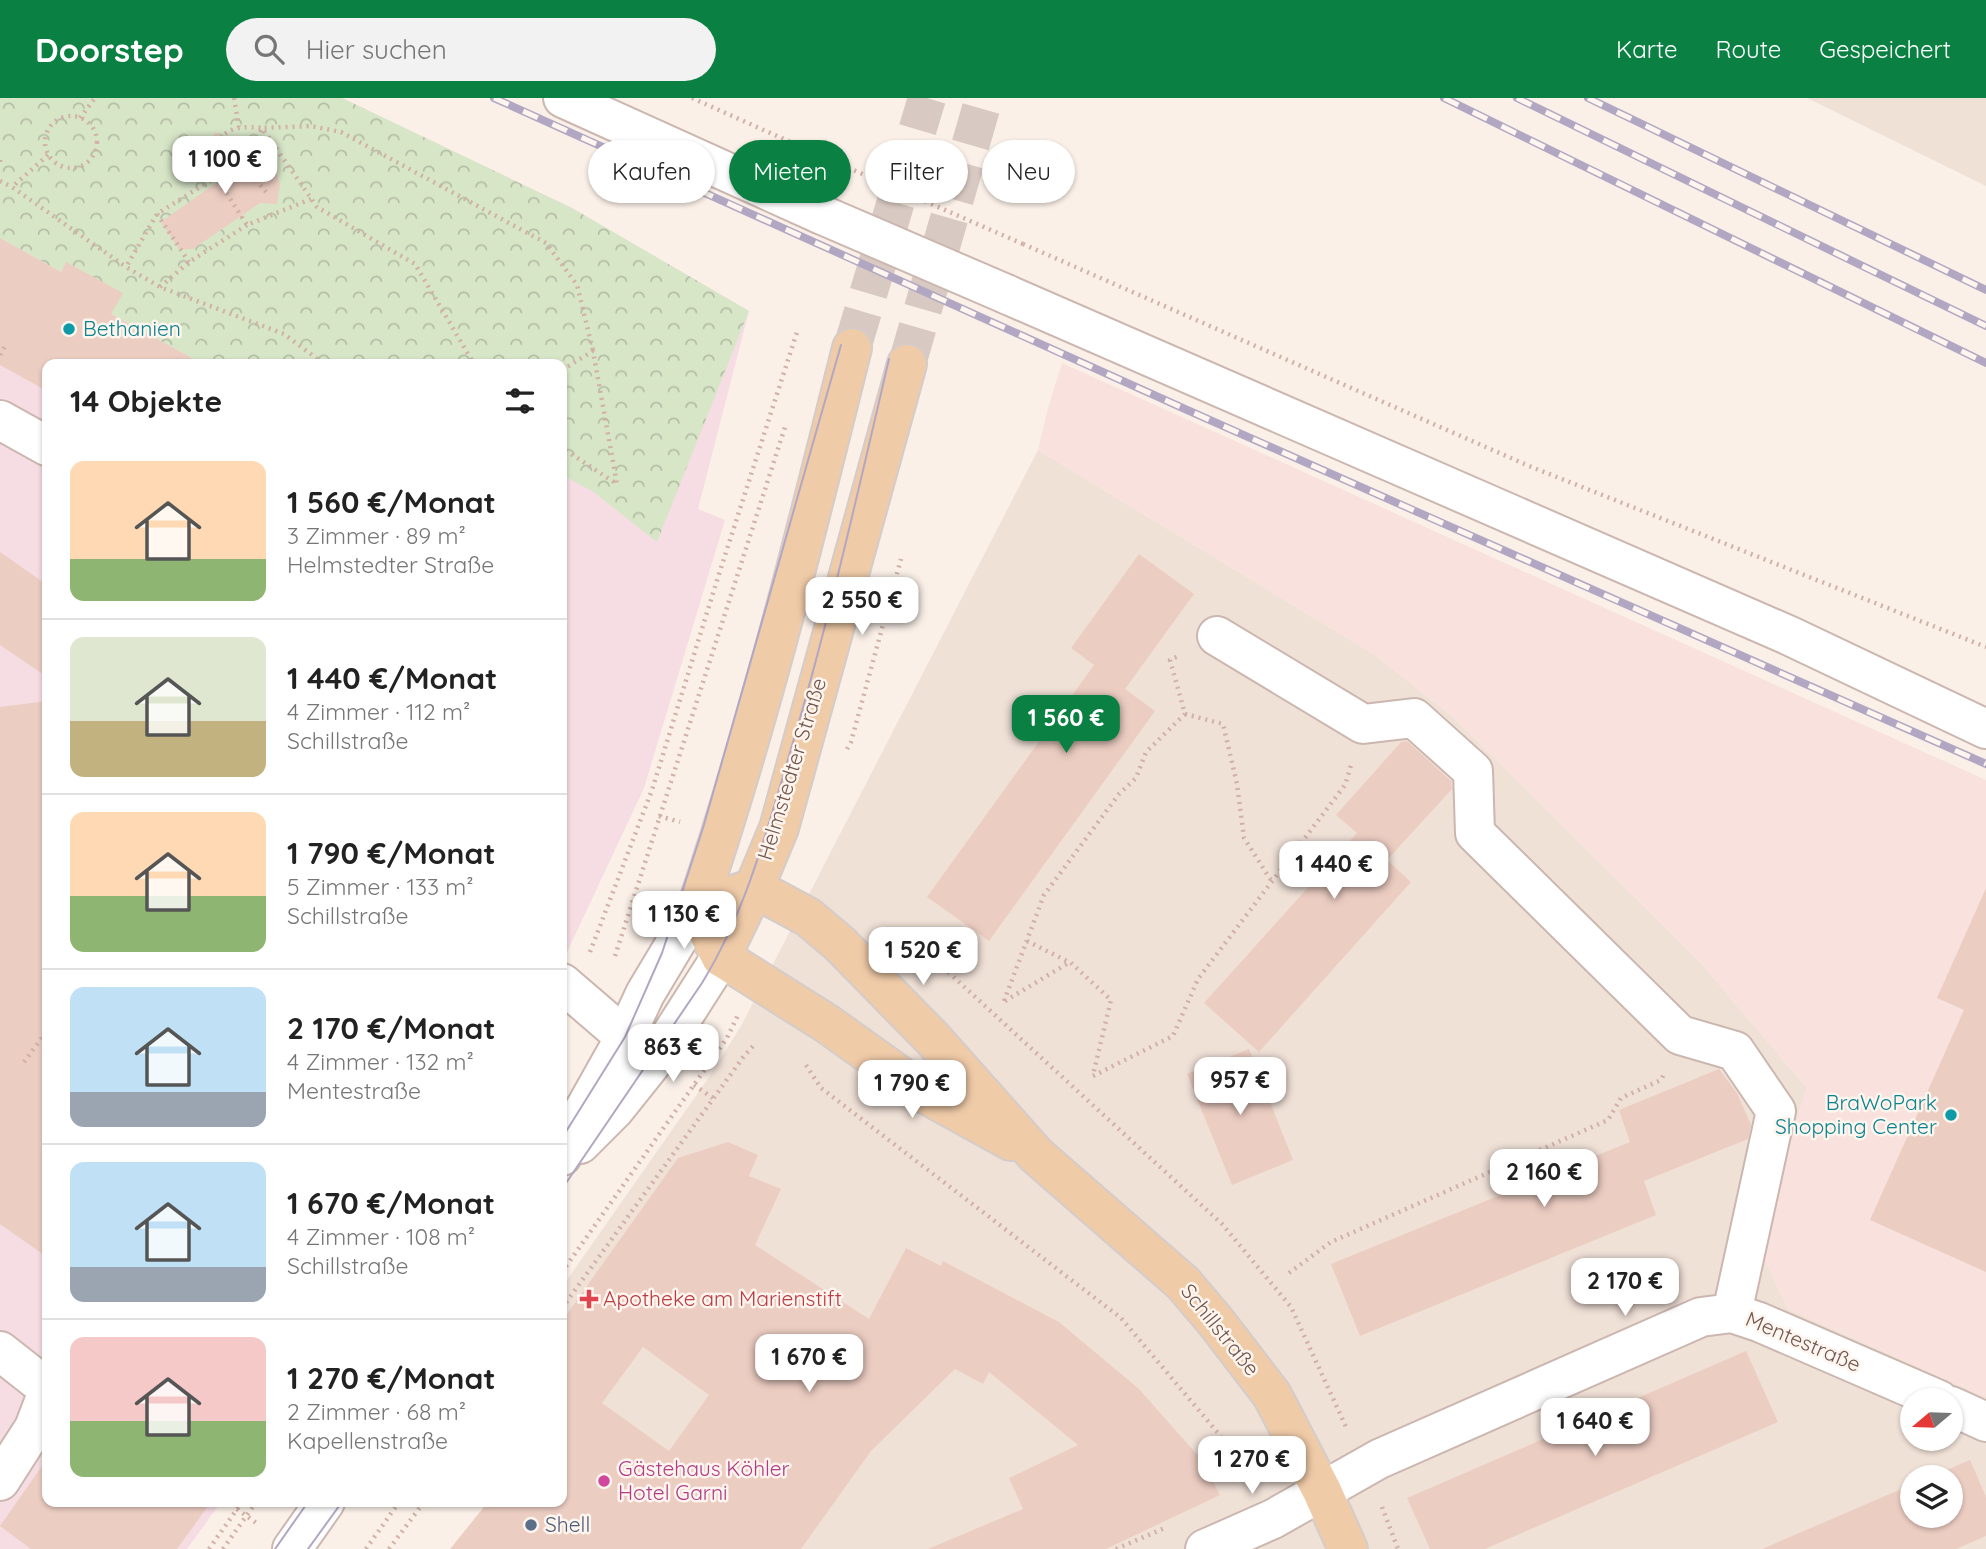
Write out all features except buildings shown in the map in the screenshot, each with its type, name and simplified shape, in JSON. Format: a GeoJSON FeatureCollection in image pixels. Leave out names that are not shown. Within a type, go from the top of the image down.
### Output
{"type":"FeatureCollection","features":[{"type":"Feature","properties":{"kind":"main road"},"geometry":{"type":"LineString","coordinates":[[721,957],[697,907],[729,813],[767,677],[852,348]]}},
{"type":"Feature","properties":{"kind":"main road","name":"Helmstedter Straße"},"geometry":{"type":"LineString","coordinates":[[721,957],[779,828],[907,364]]}},
{"type":"Feature","properties":{"kind":"main road"},"geometry":{"type":"LineString","coordinates":[[697,907],[754,888]]}},
{"type":"Feature","properties":{"kind":"main road","name":"Schillstraße"},"geometry":{"type":"LineString","coordinates":[[754,888],[807,917],[840,944],[933,1039],[1036,1155],[1192,1292],[1272,1395],[1322,1491],[1348,1549]]}},
{"type":"Feature","properties":{"kind":"main road","name":"Schillstraße"},"geometry":{"type":"LineString","coordinates":[[721,957],[826,1023],[925,1093],[1036,1155]]}},
{"type":"Feature","properties":{"kind":"street"},"geometry":{"type":"LineString","coordinates":[[563,98],[820,214],[1790,636],[1986,729]]}},
{"type":"Feature","properties":{"kind":"street"},"geometry":{"type":"LineString","coordinates":[[0,420],[42,443]]}},
{"type":"Feature","properties":{"kind":"street"},"geometry":{"type":"LineString","coordinates":[[1217,636],[1363,724],[1414,718],[1473,771],[1475,833],[1680,1035],[1735,1051],[1776,1111],[1732,1313]]}},
{"type":"Feature","properties":{"kind":"street"},"geometry":{"type":"LineString","coordinates":[[567,1143],[625,1037],[645,994],[697,907]]}},
{"type":"Feature","properties":{"kind":"street","name":"Helmstedter Straße"},"geometry":{"type":"LineString","coordinates":[[567,1159],[615,1109],[659,1054],[721,957]]}},
{"type":"Feature","properties":{"kind":"street"},"geometry":{"type":"LineString","coordinates":[[567,987],[625,1037],[659,1054]]}},
{"type":"Feature","properties":{"kind":"street","name":"Mentestraße"},"geometry":{"type":"LineString","coordinates":[[1205,1549],[1273,1519],[1364,1467],[1702,1317],[1732,1313],[1759,1322],[1911,1388]]}},
{"type":"Feature","properties":{"kind":"street"},"geometry":{"type":"LineString","coordinates":[[0,1352],[42,1384]]}},
{"type":"Feature","properties":{"kind":"street"},"geometry":{"type":"LineString","coordinates":[[0,1481],[34,1428],[42,1407]]}},
{"type":"Feature","properties":{"kind":"street"},"geometry":{"type":"LineString","coordinates":[[1964,1412],[1986,1422]]}},
{"type":"Feature","properties":{"kind":"street"},"geometry":{"type":"LineString","coordinates":[[278,1539],[319,1507]]}},
{"type":"Feature","properties":{"kind":"path"},"geometry":{"type":"LineString","coordinates":[[80,118],[95,98]]}},
{"type":"Feature","properties":{"kind":"path"},"geometry":{"type":"LineString","coordinates":[[234,98],[239,127]]}},
{"type":"Feature","properties":{"kind":"path"},"geometry":{"type":"LineString","coordinates":[[692,98],[1529,466],[1986,647]]}},
{"type":"Feature","properties":{"kind":"path"},"geometry":{"type":"LineString","coordinates":[[61,118],[80,118],[88,122],[96,138],[94,156],[87,163],[70,169],[54,162],[48,155],[44,138],[48,129],[61,118]]}},
{"type":"Feature","properties":{"kind":"path"},"geometry":{"type":"LineString","coordinates":[[247,225],[216,177],[210,155],[220,135],[239,127],[311,126],[341,132],[546,243],[576,285],[593,351],[617,484],[567,451]]}},
{"type":"Feature","properties":{"kind":"path"},"geometry":{"type":"LineString","coordinates":[[262,128],[257,140],[241,139],[225,143],[266,192]]}},
{"type":"Feature","properties":{"kind":"path"},"geometry":{"type":"LineString","coordinates":[[262,128],[317,207],[415,264],[471,359]]}},
{"type":"Feature","properties":{"kind":"path"},"geometry":{"type":"LineString","coordinates":[[12,187],[48,155]]}},
{"type":"Feature","properties":{"kind":"path"},"geometry":{"type":"LineString","coordinates":[[127,267],[157,214],[216,177]]}},
{"type":"Feature","properties":{"kind":"path"},"geometry":{"type":"LineString","coordinates":[[0,181],[160,287],[284,334],[317,359]]}},
{"type":"Feature","properties":{"kind":"path"},"geometry":{"type":"LineString","coordinates":[[160,287],[189,261],[247,225],[311,199]]}},
{"type":"Feature","properties":{"kind":"path"},"geometry":{"type":"LineString","coordinates":[[157,214],[189,261]]}},
{"type":"Feature","properties":{"kind":"path"},"geometry":{"type":"LineString","coordinates":[[589,955],[652,790],[797,332]]}},
{"type":"Feature","properties":{"kind":"path"},"geometry":{"type":"LineString","coordinates":[[0,355],[5,346]]}},
{"type":"Feature","properties":{"kind":"path"},"geometry":{"type":"LineString","coordinates":[[567,367],[593,351]]}},
{"type":"Feature","properties":{"kind":"path"},"geometry":{"type":"LineString","coordinates":[[590,1008],[624,933],[788,417]]}},
{"type":"Feature","properties":{"kind":"path"},"geometry":{"type":"LineString","coordinates":[[1185,714],[1170,660],[1217,636]]}},
{"type":"Feature","properties":{"kind":"path"},"geometry":{"type":"LineString","coordinates":[[1185,714],[1223,724],[1237,784],[1244,838],[1272,882]]}},
{"type":"Feature","properties":{"kind":"path"},"geometry":{"type":"LineString","coordinates":[[1070,962],[1004,1001],[1044,895],[1119,794],[1136,778],[1146,751],[1185,714]]}},
{"type":"Feature","properties":{"kind":"path"},"geometry":{"type":"LineString","coordinates":[[1027,942],[1070,962],[1111,1000],[1093,1076],[1173,1036],[1198,979],[1345,785],[1363,724]]}},
{"type":"Feature","properties":{"kind":"path"},"geometry":{"type":"LineString","coordinates":[[946,970],[1222,1224],[1291,1307],[1398,1549]]}},
{"type":"Feature","properties":{"kind":"path"},"geometry":{"type":"LineString","coordinates":[[567,1265],[727,1038],[740,1012],[747,1018]]}},
{"type":"Feature","properties":{"kind":"path"},"geometry":{"type":"LineString","coordinates":[[1289,1273],[1331,1242],[1608,1120],[1621,1098],[1661,1080],[1680,1035]]}},
{"type":"Feature","properties":{"kind":"path"},"geometry":{"type":"LineString","coordinates":[[24,1062],[42,1038]]}},
{"type":"Feature","properties":{"kind":"path"},"geometry":{"type":"LineString","coordinates":[[567,1301],[755,1044]]}},
{"type":"Feature","properties":{"kind":"path"},"geometry":{"type":"LineString","coordinates":[[799,1059],[807,1066],[821,1088],[1121,1318],[1218,1433],[1249,1476],[1273,1519]]}},
{"type":"Feature","properties":{"kind":"path"},"geometry":{"type":"LineString","coordinates":[[223,1549],[252,1507]]}},
{"type":"Feature","properties":{"kind":"path"},"geometry":{"type":"LineString","coordinates":[[366,1549],[395,1507]]}},
{"type":"Feature","properties":{"kind":"path"},"geometry":{"type":"LineString","coordinates":[[388,1549],[420,1507]]}},
{"type":"Feature","properties":{"kind":"path"},"geometry":{"type":"LineString","coordinates":[[209,1549],[237,1509],[278,1539]]}},
{"type":"Feature","properties":{"kind":"shaded area"},"geometry":{"type":"Polygon","coordinates":[[[0,98],[342,98],[572,208],[749,311],[698,509],[725,520],[644,788],[567,952],[567,359],[42,359],[42,1507],[217,1507],[187,1549],[0,1549],[0,98]]]}},
{"type":"Feature","properties":{"kind":"shaded area"},"geometry":{"type":"Polygon","coordinates":[[[1807,98],[1986,98],[1986,186],[1807,98]]]}},
{"type":"Feature","properties":{"kind":"shaded area"},"geometry":{"type":"Polygon","coordinates":[[[1062,363],[1986,780],[1986,1397],[1788,1309],[1757,1244],[1807,1088],[1699,961],[1453,717],[1375,655],[1038,450],[1062,363]]]}},
{"type":"Feature","properties":{"kind":"shaded area"},"geometry":{"type":"Polygon","coordinates":[[[1038,450],[1375,655],[1453,717],[1699,961],[1807,1088],[1757,1244],[1788,1309],[1986,1397],[1986,1549],[625,1549],[567,1505],[567,1280],[707,1080],[741,1026],[1038,450]]]}},
{"type":"Feature","properties":{"kind":"green space"},"geometry":{"type":"Polygon","coordinates":[[[0,98],[342,98],[572,208],[749,311],[657,542],[592,491],[567,478],[567,359],[194,359],[111,314],[66,263],[61,272],[0,238],[0,98]]]}},
{"type":"Feature","properties":{"kind":"tunnel"},"geometry":{"type":"LineString","coordinates":[[852,348],[927,98]]}},
{"type":"Feature","properties":{"kind":"tunnel"},"geometry":{"type":"LineString","coordinates":[[907,364],[984,98]]}},
{"type":"Feature","properties":{"kind":"tram line"},"geometry":{"type":"LineString","coordinates":[[567,1130],[625,1037],[662,953],[703,828],[841,345]]}},
{"type":"Feature","properties":{"kind":"tram line"},"geometry":{"type":"LineString","coordinates":[[567,1182],[702,983],[742,901],[772,815],[817,657],[889,359]]}},
{"type":"Feature","properties":{"kind":"tram line"},"geometry":{"type":"LineString","coordinates":[[275,1549],[304,1507]]}},
{"type":"Feature","properties":{"kind":"tram line"},"geometry":{"type":"LineString","coordinates":[[308,1549],[338,1507]]}},
{"type":"Feature","properties":{"kind":"railway"},"geometry":{"type":"LineString","coordinates":[[494,98],[1185,409],[1986,764]]}},
{"type":"Feature","properties":{"kind":"railway"},"geometry":{"type":"LineString","coordinates":[[1444,98],[1986,363]]}},
{"type":"Feature","properties":{"kind":"railway"},"geometry":{"type":"LineString","coordinates":[[1517,98],[1986,326]]}},
{"type":"Feature","properties":{"kind":"railway"},"geometry":{"type":"LineString","coordinates":[[1588,98],[1986,290]]}},
{"type":"Feature","properties":{"kind":"place","name":"Bethanien"},"geometry":{"type":"Point","coordinates":[69,329]}},
{"type":"Feature","properties":{"kind":"place","name":"BraWoPark Shopping Center"},"geometry":{"type":"Point","coordinates":[1951,1115]}},
{"type":"Feature","properties":{"kind":"place","name":"Apotheke am Marienstift"},"geometry":{"type":"Point","coordinates":[589,1299]}},
{"type":"Feature","properties":{"kind":"place","name":"Gästehaus Köhler Hotel Garni"},"geometry":{"type":"Point","coordinates":[604,1481]}},
{"type":"Feature","properties":{"kind":"place","name":"Shell"},"geometry":{"type":"Point","coordinates":[531,1525]}}]}
